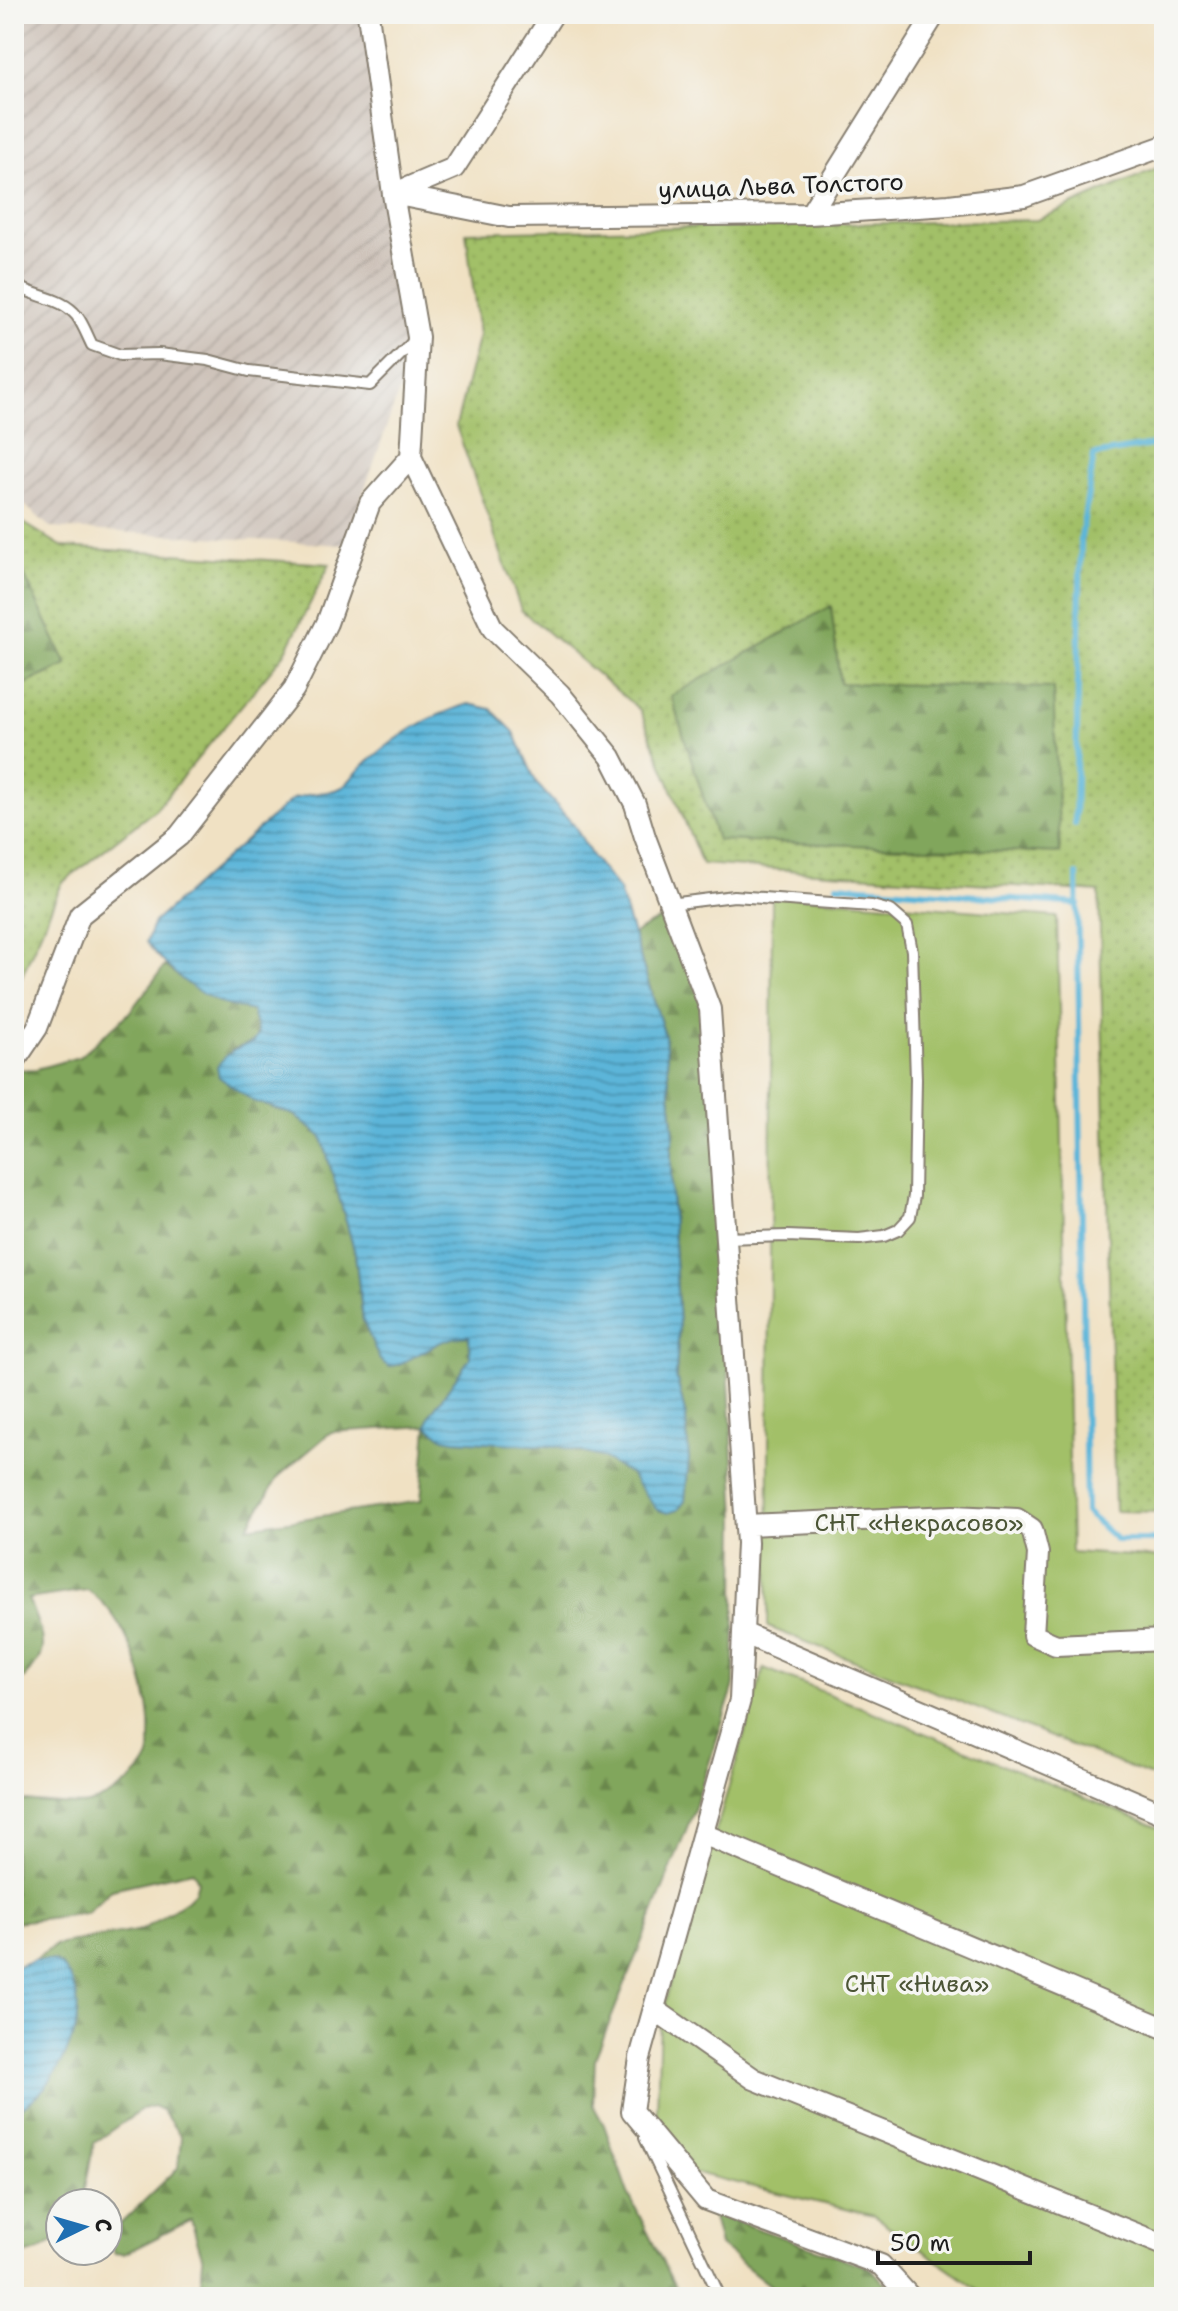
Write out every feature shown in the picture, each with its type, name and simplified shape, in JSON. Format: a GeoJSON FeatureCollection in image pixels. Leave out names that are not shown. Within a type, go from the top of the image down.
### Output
{"type":"FeatureCollection","features":[{"type":"Feature","properties":{"kind":"street"},"geometry":{"type":"LineString","coordinates":[[368,14],[393,194],[418,337],[411,457],[493,629],[560,694],[611,757],[635,804],[710,1009],[746,1525],[740,1700],[640,2058],[632,2111],[706,2200],[881,2265],[910,2297]]}},
{"type":"Feature","properties":{"kind":"street"},"geometry":{"type":"LineString","coordinates":[[393,194],[454,168],[553,14]]}},
{"type":"Feature","properties":{"kind":"street"},"geometry":{"type":"LineString","coordinates":[[810,214],[935,14]]}},
{"type":"Feature","properties":{"kind":"street","name":"улица Льва Толстого"},"geometry":{"type":"LineString","coordinates":[[393,194],[509,217],[810,214],[949,205],[1024,196],[1164,146]]}},
{"type":"Feature","properties":{"kind":"street"},"geometry":{"type":"LineString","coordinates":[[14,1062],[37,1028],[80,915],[179,836],[294,689],[327,623],[370,503],[411,457]]}},
{"type":"Feature","properties":{"kind":"street"},"geometry":{"type":"LineString","coordinates":[[746,1525],[953,1516],[1017,1519],[1032,1529],[1038,1553],[1033,1635],[1056,1645],[1164,1640]]}},
{"type":"Feature","properties":{"kind":"street"},"geometry":{"type":"LineString","coordinates":[[743,1633],[1164,1814]]}},
{"type":"Feature","properties":{"kind":"street"},"geometry":{"type":"LineString","coordinates":[[703,1834],[1164,2028]]}},
{"type":"Feature","properties":{"kind":"street"},"geometry":{"type":"LineString","coordinates":[[654,2009],[754,2079],[1164,2245]]}},
{"type":"Feature","properties":{"kind":"lane"},"geometry":{"type":"LineString","coordinates":[[14,284],[64,303],[78,317],[92,345],[120,355],[159,354],[208,360],[249,371],[370,385],[418,337]]}},
{"type":"Feature","properties":{"kind":"lane"},"geometry":{"type":"LineString","coordinates":[[670,904],[734,896],[872,906],[891,911],[907,925],[912,951],[916,1079],[914,1196],[910,1217],[898,1230],[884,1236],[859,1239],[787,1236],[725,1238]]}},
{"type":"Feature","properties":{"kind":"lane"},"geometry":{"type":"LineString","coordinates":[[632,2111],[720,2297]]}},
{"type":"Feature","properties":{"kind":"shaded area"},"geometry":{"type":"Polygon","coordinates":[[[17,14],[361,14],[418,337],[345,545],[51,528],[14,496],[14,76],[19,67],[17,14]]]}},
{"type":"Feature","properties":{"kind":"green space"},"geometry":{"type":"Polygon","coordinates":[[[1164,165],[1164,1512],[1115,1511],[1099,892],[702,864],[640,710],[521,610],[456,426],[479,335],[466,232],[1037,220],[1164,165]],[[831,607],[672,696],[840,683],[831,607]]]}},
{"type":"Feature","properties":{"kind":"green space"},"geometry":{"type":"Polygon","coordinates":[[[14,517],[63,547],[330,564],[285,653],[156,809],[62,883],[14,994],[14,689],[67,665],[14,554],[14,517]]]}},
{"type":"Feature","properties":{"kind":"green space"},"geometry":{"type":"Polygon","coordinates":[[[14,554],[67,665],[14,689],[14,554]]]}},
{"type":"Feature","properties":{"kind":"green space"},"geometry":{"type":"Polygon","coordinates":[[[831,606],[840,683],[1053,688],[1060,853],[717,840],[671,696],[831,606]]]}},
{"type":"Feature","properties":{"kind":"green space","name":"СНТ «Некрасово»"},"geometry":{"type":"Polygon","coordinates":[[[772,895],[1057,917],[1071,1552],[1164,1558],[1164,1781],[768,1627],[772,895]]]}},
{"type":"Feature","properties":{"kind":"green space"},"geometry":{"type":"Polygon","coordinates":[[[678,909],[711,1034],[736,1517],[734,1685],[694,1810],[595,2059],[593,2105],[604,2125],[628,2193],[680,2297],[200,2297],[203,2260],[191,2220],[124,2254],[124,2220],[178,2168],[181,2137],[162,2110],[153,2106],[143,2109],[94,2143],[85,2187],[44,2187],[44,2247],[14,2258],[14,2113],[39,2094],[55,1961],[34,1960],[56,1945],[142,1930],[187,1900],[195,1892],[198,1881],[193,1871],[112,1889],[87,1913],[17,1922],[14,1919],[14,1800],[88,1804],[114,1792],[132,1779],[150,1754],[150,1719],[135,1656],[114,1617],[87,1590],[28,1599],[42,1637],[42,1647],[35,1666],[14,1688],[14,1070],[36,1069],[79,1057],[128,1014],[165,966],[206,994],[252,1011],[258,1032],[253,1042],[232,1050],[253,1101],[294,1115],[322,1137],[355,1253],[363,1321],[398,1365],[446,1338],[469,1336],[470,1358],[430,1415],[454,1440],[568,1447],[602,1457],[629,1473],[655,1506],[669,1511],[678,1510],[686,1417],[676,1376],[679,1323],[671,1193],[674,1136],[665,1036],[633,934],[678,909]],[[427,1426],[331,1432],[279,1476],[248,1527],[421,1501],[427,1426]]]}},
{"type":"Feature","properties":{"kind":"green space","name":"СНТ «Нива»"},"geometry":{"type":"Polygon","coordinates":[[[764,1668],[1164,1830],[1164,2297],[989,2297],[874,2216],[692,2172],[657,2112],[660,2019],[764,1668]]]}},
{"type":"Feature","properties":{"kind":"green space"},"geometry":{"type":"Polygon","coordinates":[[[712,2213],[871,2268],[897,2297],[776,2297],[771,2286],[720,2246],[712,2213]]]}},
{"type":"Feature","properties":{"kind":"water"},"geometry":{"type":"Polygon","coordinates":[[[469,704],[491,709],[514,732],[537,784],[574,825],[592,856],[619,890],[665,1036],[674,1136],[671,1193],[679,1323],[676,1376],[686,1417],[689,1459],[685,1501],[678,1510],[668,1513],[657,1510],[630,1474],[601,1457],[561,1447],[454,1440],[444,1438],[427,1426],[430,1415],[470,1358],[469,1336],[446,1340],[389,1367],[380,1360],[363,1321],[355,1253],[322,1137],[294,1115],[253,1101],[219,1077],[217,1066],[221,1061],[233,1051],[253,1042],[258,1033],[252,1011],[225,1004],[199,992],[170,969],[146,942],[154,922],[290,801],[339,789],[402,735],[426,721],[469,704]]]}},
{"type":"Feature","properties":{"kind":"water"},"geometry":{"type":"Polygon","coordinates":[[[34,1960],[56,1962],[67,1973],[76,1992],[76,2023],[57,2070],[36,2097],[14,2113],[14,1967],[34,1960]]]}},
{"type":"Feature","properties":{"kind":"waterway"},"geometry":{"type":"LineString","coordinates":[[1075,824],[1081,538],[1094,455],[1164,443]]}},
{"type":"Feature","properties":{"kind":"waterway"},"geometry":{"type":"LineString","coordinates":[[1077,875],[1086,1512],[1117,1540],[1164,1540]]}},
{"type":"Feature","properties":{"kind":"waterway"},"geometry":{"type":"LineString","coordinates":[[837,885],[1078,904]]}}]}
